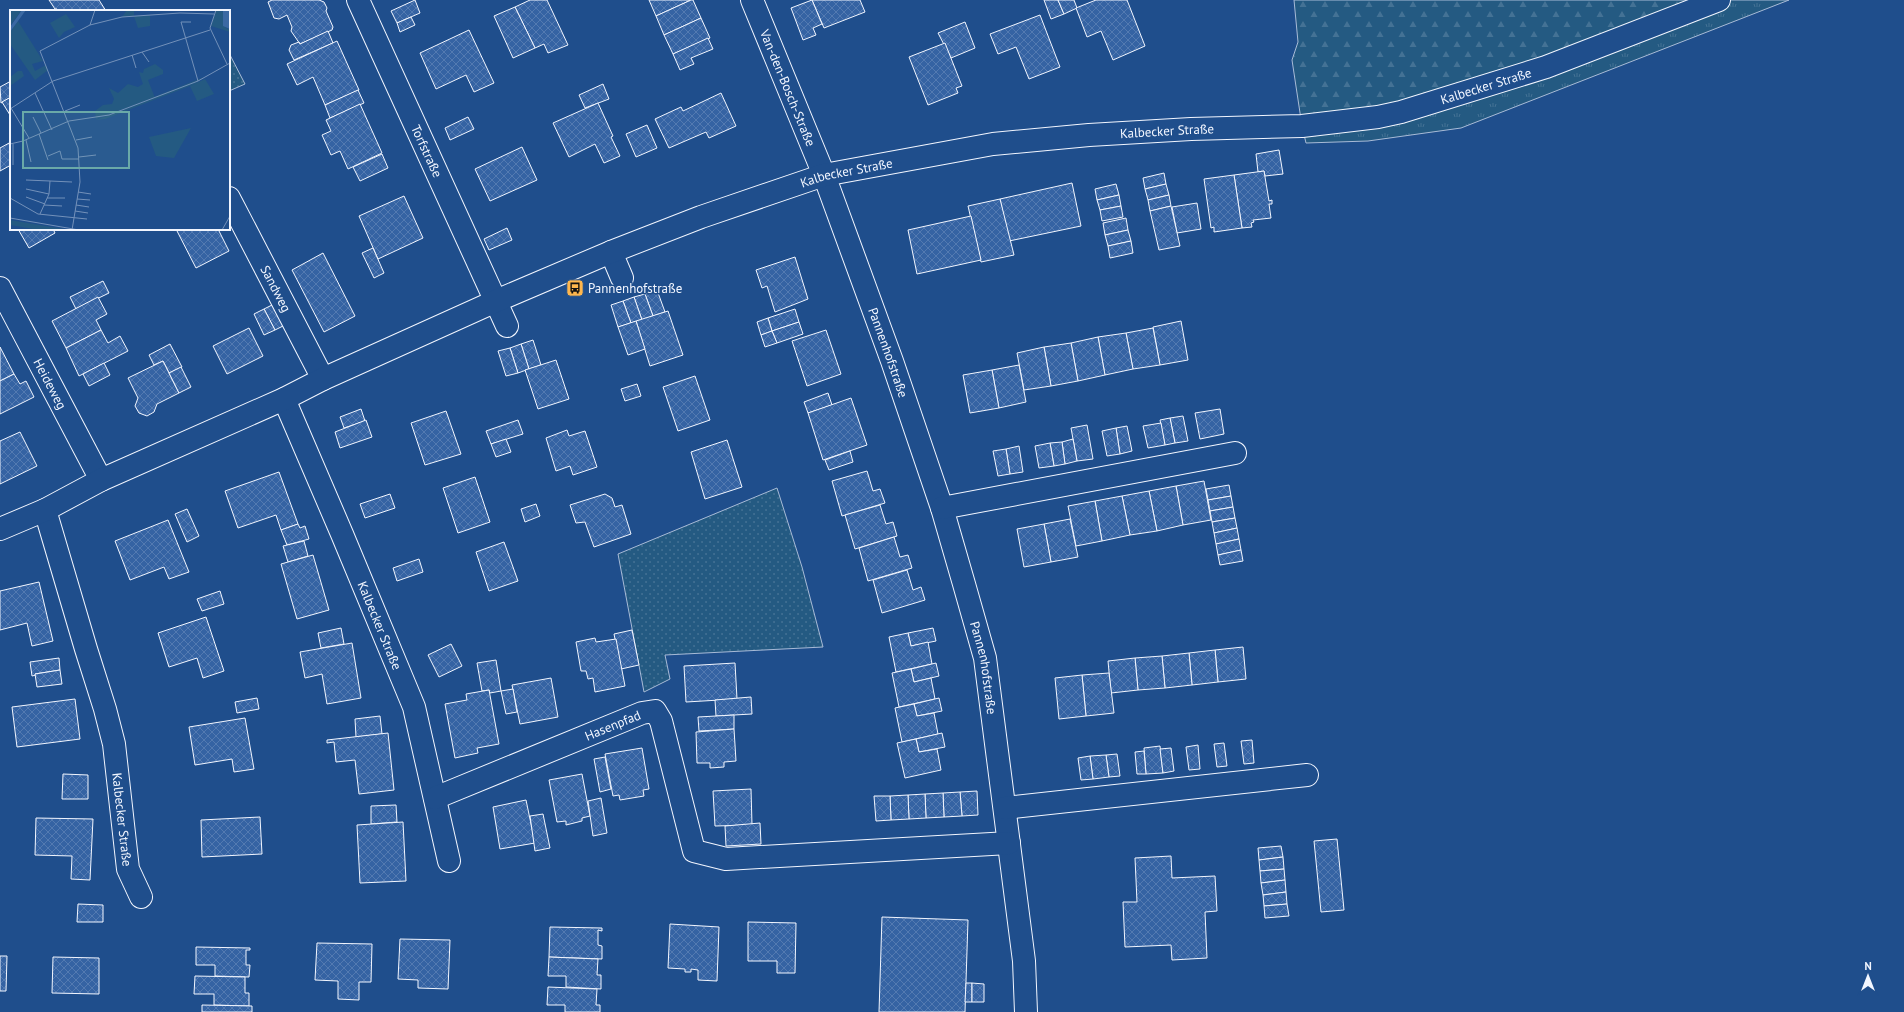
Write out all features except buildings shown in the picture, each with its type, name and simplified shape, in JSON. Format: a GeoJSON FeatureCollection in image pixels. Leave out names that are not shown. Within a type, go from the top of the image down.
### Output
{"type":"FeatureCollection","features":[{"type":"Feature","properties":{"kind":"street","name":"Torfstraße"},"geometry":{"type":"LineString","coordinates":[[358,0],[496,301]]}},
{"type":"Feature","properties":{"kind":"street","name":"Van-den-Bosch-Straße"},"geometry":{"type":"LineString","coordinates":[[752,0],[824,175]]}},
{"type":"Feature","properties":{"kind":"street","name":"Kalbecker Straße"},"geometry":{"type":"LineString","coordinates":[[0,529],[45,510],[101,480],[284,399],[323,379],[496,301],[611,252],[701,217],[824,175],[993,144],[1089,135],[1191,129],[1302,126],[1378,117],[1401,112],[1546,67],[1719,0]]}},
{"type":"Feature","properties":{"kind":"street","name":"Pannenhofstraße"},"geometry":{"type":"LineString","coordinates":[[824,175],[892,361],[942,508],[985,658],[1024,962],[1026,1012]]}},
{"type":"Feature","properties":{"kind":"street","name":"Sandweg"},"geometry":{"type":"LineString","coordinates":[[230,200],[323,379]]}},
{"type":"Feature","properties":{"kind":"street"},"geometry":{"type":"LineString","coordinates":[[611,252],[622,278]]}},
{"type":"Feature","properties":{"kind":"street","name":"Heideweg"},"geometry":{"type":"LineString","coordinates":[[0,288],[101,480]]}},
{"type":"Feature","properties":{"kind":"street"},"geometry":{"type":"LineString","coordinates":[[496,301],[507,326]]}},
{"type":"Feature","properties":{"kind":"street","name":"Kalbecker Straße"},"geometry":{"type":"LineString","coordinates":[[284,399],[414,707],[450,861]]}},
{"type":"Feature","properties":{"kind":"street"},"geometry":{"type":"LineString","coordinates":[[942,508],[1235,453]]}},
{"type":"Feature","properties":{"kind":"street","name":"Kalbecker Straße"},"geometry":{"type":"LineString","coordinates":[[45,510],[86,649],[106,709],[114,744],[128,870],[141,897]]}},
{"type":"Feature","properties":{"kind":"street","name":"Hasenpfad"},"geometry":{"type":"LineString","coordinates":[[435,798],[642,713],[655,711],[661,721],[694,850],[726,859],[1009,843]]}},
{"type":"Feature","properties":{"kind":"street"},"geometry":{"type":"LineString","coordinates":[[1005,808],[1307,775]]}},
{"type":"Feature","properties":{"kind":"green space"},"geometry":{"type":"Polygon","coordinates":[[[1294,0],[1719,0],[1546,67],[1302,126],[1292,60],[1298,42],[1294,0]]]}},
{"type":"Feature","properties":{"kind":"green space"},"geometry":{"type":"Polygon","coordinates":[[[1719,0],[1789,0],[1461,128],[1368,141],[1306,143],[1302,126],[1719,0]]]}},
{"type":"Feature","properties":{"kind":"green space"},"geometry":{"type":"Polygon","coordinates":[[[230,55],[245,84],[230,91],[230,55]]]}},
{"type":"Feature","properties":{"kind":"green space"},"geometry":{"type":"Polygon","coordinates":[[[777,488],[802,567],[823,647],[665,655],[670,679],[644,692],[618,554],[777,488]]]}},
{"type":"Feature","properties":{"kind":"place","name":"Pannenhofstraße"},"geometry":{"type":"Point","coordinates":[575,288]}}]}
